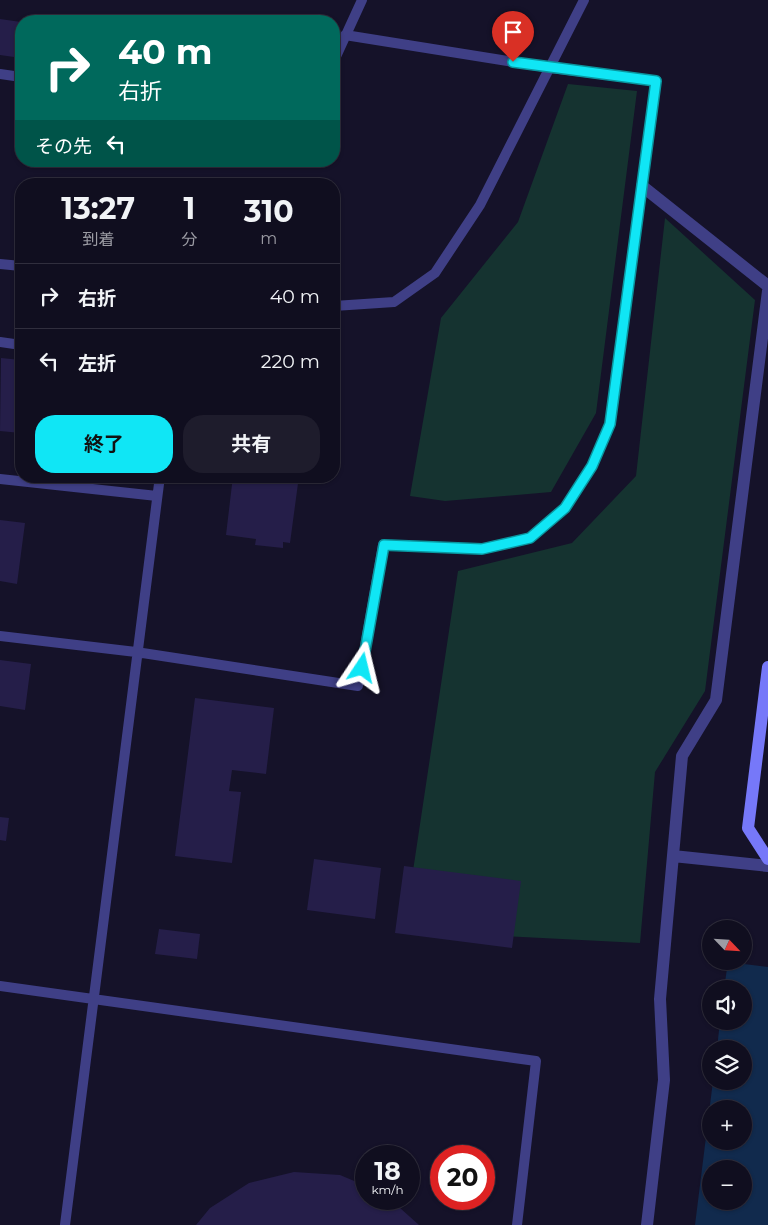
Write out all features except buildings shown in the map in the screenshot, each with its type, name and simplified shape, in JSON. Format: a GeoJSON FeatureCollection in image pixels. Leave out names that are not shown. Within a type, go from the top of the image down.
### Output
{"type":"FeatureCollection","features":[{"type":"Feature","properties":{"kind":"street"},"geometry":{"type":"LineString","coordinates":[[642,186],[768,286]]}},
{"type":"Feature","properties":{"kind":"street"},"geometry":{"type":"LineString","coordinates":[[647,1225],[664,1080],[660,999],[682,756],[716,700],[768,291]]}},
{"type":"Feature","properties":{"kind":"street"},"geometry":{"type":"LineString","coordinates":[[768,667],[748,828],[768,860]]}},
{"type":"Feature","properties":{"kind":"street"},"geometry":{"type":"LineString","coordinates":[[673,856],[768,866]]}},
{"type":"Feature","properties":{"kind":"lane"},"geometry":{"type":"LineString","coordinates":[[340,47],[362,0]]}},
{"type":"Feature","properties":{"kind":"lane"},"geometry":{"type":"LineString","coordinates":[[340,306],[394,302],[435,273],[480,205],[584,0]]}},
{"type":"Feature","properties":{"kind":"lane"},"geometry":{"type":"LineString","coordinates":[[0,636],[136,652],[358,686],[384,545],[482,549],[530,538],[565,508],[592,466],[610,424],[656,81],[551,68],[345,35]]}},
{"type":"Feature","properties":{"kind":"lane"},"geometry":{"type":"LineString","coordinates":[[0,74],[15,75]]}},
{"type":"Feature","properties":{"kind":"lane"},"geometry":{"type":"LineString","coordinates":[[0,264],[15,265]]}},
{"type":"Feature","properties":{"kind":"lane"},"geometry":{"type":"LineString","coordinates":[[0,342],[15,344]]}},
{"type":"Feature","properties":{"kind":"lane"},"geometry":{"type":"LineString","coordinates":[[0,479],[15,481]]}},
{"type":"Feature","properties":{"kind":"lane"},"geometry":{"type":"LineString","coordinates":[[37,483],[157,496]]}},
{"type":"Feature","properties":{"kind":"lane"},"geometry":{"type":"LineString","coordinates":[[65,1225],[92,998],[159,483]]}},
{"type":"Feature","properties":{"kind":"lane"},"geometry":{"type":"LineString","coordinates":[[0,986],[536,1061],[517,1225]]}},
{"type":"Feature","properties":{"kind":"green space"},"geometry":{"type":"Polygon","coordinates":[[[568,84],[637,91],[596,413],[551,492],[445,501],[410,496],[441,318],[518,222],[568,84]]]}},
{"type":"Feature","properties":{"kind":"green space"},"geometry":{"type":"Polygon","coordinates":[[[665,218],[755,300],[705,691],[655,772],[640,943],[404,931],[458,571],[572,543],[636,476],[665,218]]]}},
{"type":"Feature","properties":{"kind":"water"},"geometry":{"type":"Polygon","coordinates":[[[752,965],[768,967],[768,1225],[695,1225],[702,1169],[702,1210],[752,1210],[752,1160],[703,1160],[704,1150],[752,1150],[752,1100],[711,1100],[712,1090],[752,1090],[752,1040],[718,1040],[719,1030],[752,1030],[752,980],[725,980],[727,970],[752,970],[752,965]]]}},
{"type":"Feature","properties":{"kind":"route"},"geometry":{"type":"LineString","coordinates":[[362,668],[384,545],[482,549],[530,538],[565,508],[592,466],[610,424],[656,81],[513,62]]}}]}
